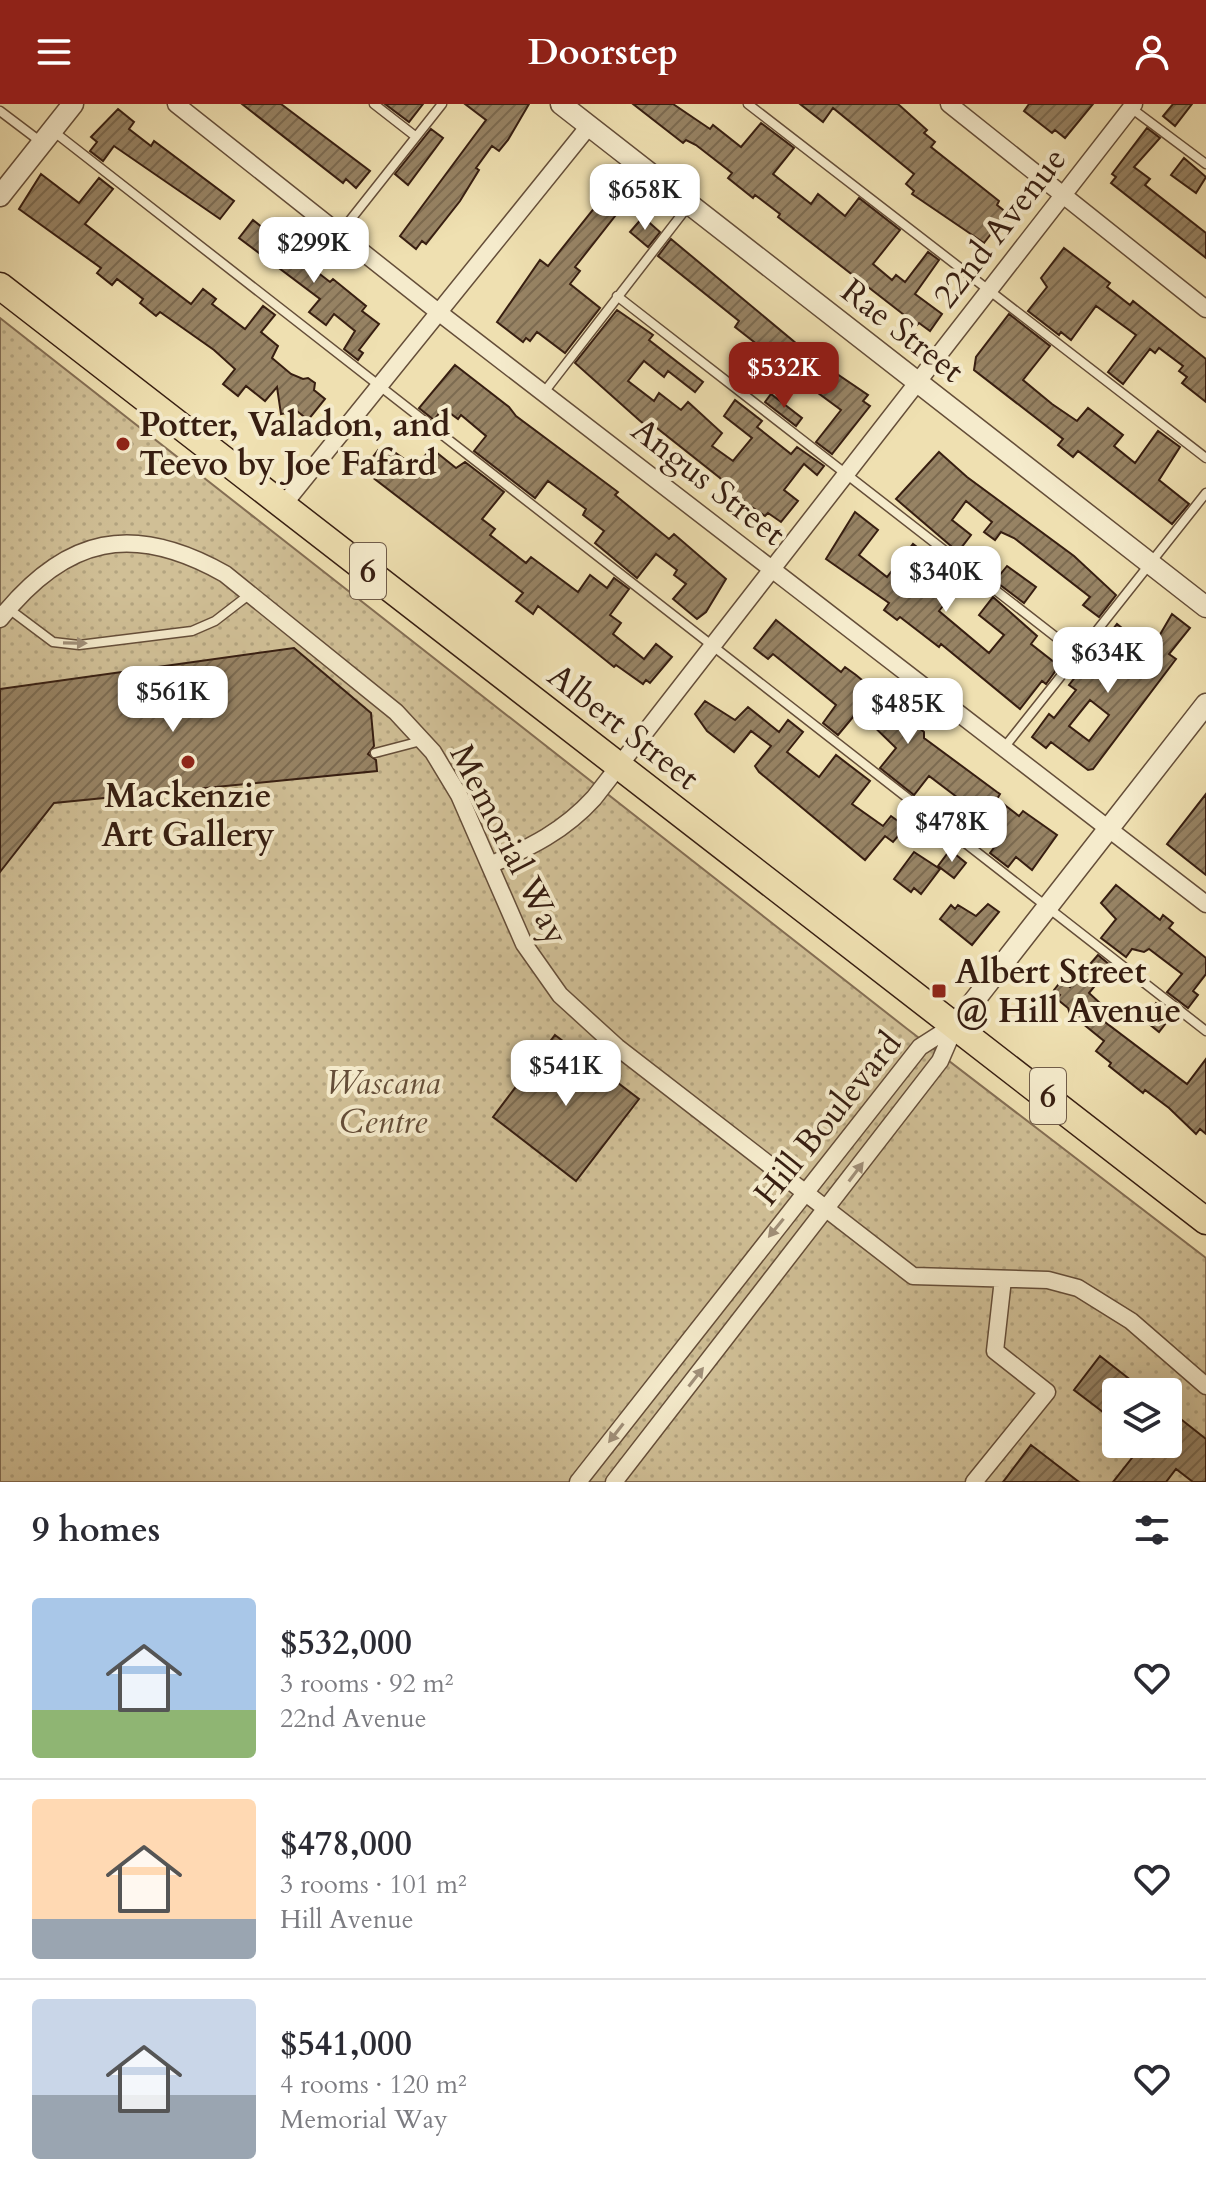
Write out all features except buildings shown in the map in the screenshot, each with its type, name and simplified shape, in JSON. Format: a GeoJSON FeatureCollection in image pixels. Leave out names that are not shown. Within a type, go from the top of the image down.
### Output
{"type":"FeatureCollection","features":[{"type":"Feature","properties":{"kind":"main road","name":"Albert Street"},"geometry":{"type":"LineString","coordinates":[[0,286],[284,504],[617,767],[956,1024],[1206,1221]]}},
{"type":"Feature","properties":{"kind":"street"},"geometry":{"type":"LineString","coordinates":[[0,196],[73,104]]}},
{"type":"Feature","properties":{"kind":"street","name":"Angus Street"},"geometry":{"type":"LineString","coordinates":[[176,104],[437,311],[545,391],[1206,904]]}},
{"type":"Feature","properties":{"kind":"street","name":"Rae Street"},"geometry":{"type":"LineString","coordinates":[[561,104],[1206,607]]}},
{"type":"Feature","properties":{"kind":"street"},"geometry":{"type":"LineString","coordinates":[[949,104],[1206,309]]}},
{"type":"Feature","properties":{"kind":"street","name":"22nd Avenue"},"geometry":{"type":"LineString","coordinates":[[490,865],[537,844],[571,824],[1133,106]]}},
{"type":"Feature","properties":{"kind":"street"},"geometry":{"type":"LineString","coordinates":[[284,504],[589,126]]}},
{"type":"Feature","properties":{"kind":"street","name":"Memorial Way"},"geometry":{"type":"LineString","coordinates":[[4,614],[41,575],[84,550],[131,542],[155,544],[196,558],[250,594],[396,712],[422,740],[459,795],[524,944],[560,995],[658,1080],[913,1276],[1048,1280],[1101,1300],[1131,1321],[1206,1386]]}},
{"type":"Feature","properties":{"kind":"street"},"geometry":{"type":"LineString","coordinates":[[956,1024],[1206,704]]}},
{"type":"Feature","properties":{"kind":"street","name":"Hill Boulevard"},"geometry":{"type":"LineString","coordinates":[[578,1482],[920,1047],[956,1024]]}},
{"type":"Feature","properties":{"kind":"street","name":"Hill Boulevard"},"geometry":{"type":"LineString","coordinates":[[614,1482],[940,1061],[956,1024]]}},
{"type":"Feature","properties":{"kind":"street"},"geometry":{"type":"LineString","coordinates":[[974,1482],[1047,1392],[995,1351],[1003,1279]]}},
{"type":"Feature","properties":{"kind":"lane"},"geometry":{"type":"LineString","coordinates":[[374,104],[415,136]]}},
{"type":"Feature","properties":{"kind":"lane"},"geometry":{"type":"LineString","coordinates":[[340,233],[442,104]]}},
{"type":"Feature","properties":{"kind":"lane"},"geometry":{"type":"LineString","coordinates":[[748,104],[1206,458]]}},
{"type":"Feature","properties":{"kind":"lane"},"geometry":{"type":"LineString","coordinates":[[1133,106],[1206,164]]}},
{"type":"Feature","properties":{"kind":"lane"},"geometry":{"type":"LineString","coordinates":[[0,111],[47,137],[380,386],[1206,1031]]}},
{"type":"Feature","properties":{"kind":"lane"},"geometry":{"type":"LineString","coordinates":[[545,391],[690,204]]}},
{"type":"Feature","properties":{"kind":"lane"},"geometry":{"type":"LineString","coordinates":[[617,296],[1079,655]]}},
{"type":"Feature","properties":{"kind":"lane"},"geometry":{"type":"LineString","coordinates":[[1003,749],[1206,493]]}},
{"type":"Feature","properties":{"kind":"lane"},"geometry":{"type":"LineString","coordinates":[[4,614],[53,642],[79,645],[192,631],[215,621],[250,594]]}},
{"type":"Feature","properties":{"kind":"lane"},"geometry":{"type":"LineString","coordinates":[[375,753],[422,740]]}},
{"type":"Feature","properties":{"kind":"green space","name":"Wascana Centre"},"geometry":{"type":"Polygon","coordinates":[[[0,318],[906,1028],[1206,1258],[1206,1482],[0,1482],[0,318]]]}},
{"type":"Feature","properties":{"kind":"place","name":"Potter, Valadon, and Teevo by Joe Fafard"},"geometry":{"type":"Point","coordinates":[123,444]}},
{"type":"Feature","properties":{"kind":"place","name":"Mackenzie Art Gallery"},"geometry":{"type":"Point","coordinates":[188,762]}},
{"type":"Feature","properties":{"kind":"place","name":"Albert Street @ Hill Avenue"},"geometry":{"type":"Point","coordinates":[939,991]}}]}
